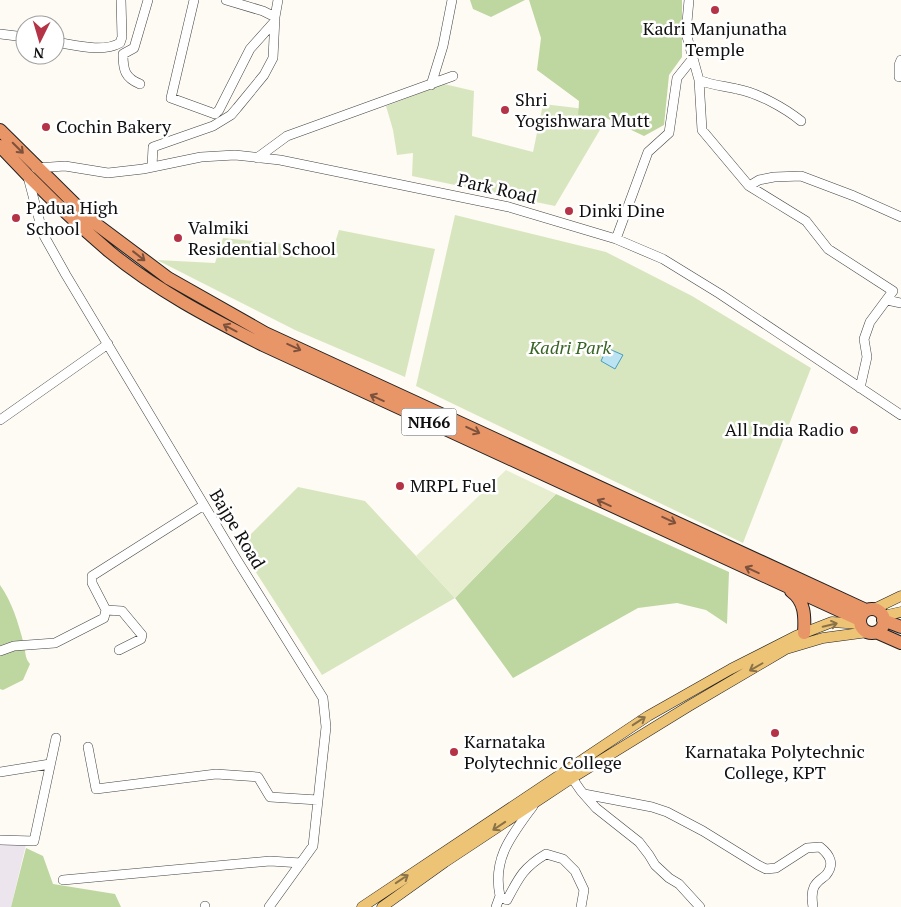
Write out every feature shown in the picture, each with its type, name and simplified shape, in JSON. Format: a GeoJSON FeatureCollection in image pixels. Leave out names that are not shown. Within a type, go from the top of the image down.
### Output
{"type":"FeatureCollection","features":[{"type":"Feature","properties":{"kind":"highway","name":"NH66"},"geometry":{"type":"LineString","coordinates":[[0,130],[32,172],[111,252],[161,288],[202,313],[263,345],[781,584],[871,620],[901,627]]}},
{"type":"Feature","properties":{"kind":"highway","name":"NH66"},"geometry":{"type":"LineString","coordinates":[[0,146],[92,221],[168,278],[265,333],[871,620],[901,643]]}},
{"type":"Feature","properties":{"kind":"highway"},"geometry":{"type":"LineString","coordinates":[[781,584],[797,596],[804,610],[804,633]]}},
{"type":"Feature","properties":{"kind":"main road"},"geometry":{"type":"LineString","coordinates":[[362,907],[804,633],[832,622],[871,620],[901,596]]}},
{"type":"Feature","properties":{"kind":"main road"},"geometry":{"type":"LineString","coordinates":[[382,907],[648,716],[789,644],[823,638],[871,620],[901,612]]}},
{"type":"Feature","properties":{"kind":"street"},"geometry":{"type":"LineString","coordinates":[[65,44],[95,48],[114,46],[120,43],[122,37],[121,0]]}},
{"type":"Feature","properties":{"kind":"street"},"geometry":{"type":"LineString","coordinates":[[140,84],[131,80],[123,70],[123,54],[134,48],[148,0]]}},
{"type":"Feature","properties":{"kind":"street"},"geometry":{"type":"LineString","coordinates":[[194,0],[171,98],[215,114],[219,110],[250,49],[275,19]]}},
{"type":"Feature","properties":{"kind":"street"},"geometry":{"type":"LineString","coordinates":[[226,0],[263,11],[275,19]]}},
{"type":"Feature","properties":{"kind":"street"},"geometry":{"type":"LineString","coordinates":[[152,167],[153,147],[213,126],[231,115],[264,75],[273,58],[278,0]]}},
{"type":"Feature","properties":{"kind":"street"},"geometry":{"type":"LineString","coordinates":[[431,85],[443,46],[452,0]]}},
{"type":"Feature","properties":{"kind":"street"},"geometry":{"type":"LineString","coordinates":[[689,0],[686,34],[698,80],[702,130],[749,186],[806,221],[828,249],[893,291],[870,322],[864,339],[867,357],[860,388]]}},
{"type":"Feature","properties":{"kind":"street"},"geometry":{"type":"LineString","coordinates":[[0,34],[15,36]]}},
{"type":"Feature","properties":{"kind":"street"},"geometry":{"type":"LineString","coordinates":[[616,238],[648,152],[669,133],[677,78],[693,58]]}},
{"type":"Feature","properties":{"kind":"street"},"geometry":{"type":"LineString","coordinates":[[899,77],[898,65],[901,60]]}},
{"type":"Feature","properties":{"kind":"street"},"geometry":{"type":"LineString","coordinates":[[258,158],[287,136],[453,76]]}},
{"type":"Feature","properties":{"kind":"street"},"geometry":{"type":"LineString","coordinates":[[698,80],[753,94],[788,111],[801,121]]}},
{"type":"Feature","properties":{"kind":"street","name":"Park Road"},"geometry":{"type":"LineString","coordinates":[[32,172],[65,166],[108,173],[152,167],[201,157],[235,156],[280,160],[509,207],[616,238],[662,259],[704,284],[901,415]]}},
{"type":"Feature","properties":{"kind":"street","name":"Bajpe Road"},"geometry":{"type":"LineString","coordinates":[[32,172],[43,234],[204,505],[323,698],[326,727],[312,846],[269,907]]}},
{"type":"Feature","properties":{"kind":"street"},"geometry":{"type":"LineString","coordinates":[[749,186],[760,180],[774,177],[801,176],[854,196],[901,217]]}},
{"type":"Feature","properties":{"kind":"street"},"geometry":{"type":"LineString","coordinates":[[887,300],[901,303]]}},
{"type":"Feature","properties":{"kind":"street"},"geometry":{"type":"LineString","coordinates":[[0,420],[108,344]]}},
{"type":"Feature","properties":{"kind":"street"},"geometry":{"type":"LineString","coordinates":[[0,651],[14,646],[56,643],[104,618],[106,610],[92,583],[92,576],[204,505]]}},
{"type":"Feature","properties":{"kind":"street"},"geometry":{"type":"LineString","coordinates":[[106,610],[122,611],[142,636],[141,639],[119,650]]}},
{"type":"Feature","properties":{"kind":"street"},"geometry":{"type":"LineString","coordinates":[[0,840],[34,841],[56,738]]}},
{"type":"Feature","properties":{"kind":"street"},"geometry":{"type":"LineString","coordinates":[[88,748],[96,789],[216,774],[258,777],[270,796],[318,800]]}},
{"type":"Feature","properties":{"kind":"street"},"geometry":{"type":"LineString","coordinates":[[0,772],[50,764]]}},
{"type":"Feature","properties":{"kind":"street"},"geometry":{"type":"LineString","coordinates":[[572,778],[596,808],[639,842],[655,865],[669,878],[680,884],[700,907]]}},
{"type":"Feature","properties":{"kind":"street"},"geometry":{"type":"LineString","coordinates":[[584,794],[652,807],[667,812],[766,869],[776,868],[808,848],[820,847],[828,853],[831,859],[826,875],[814,887],[813,907]]}},
{"type":"Feature","properties":{"kind":"street"},"geometry":{"type":"LineString","coordinates":[[496,907],[500,896],[498,884],[500,860],[508,840],[540,795]]}},
{"type":"Feature","properties":{"kind":"street"},"geometry":{"type":"LineString","coordinates":[[500,896],[507,900],[516,882],[530,863],[546,854],[562,858],[575,872],[584,890],[581,907]]}},
{"type":"Feature","properties":{"kind":"street"},"geometry":{"type":"LineString","coordinates":[[63,880],[270,861],[301,863]]}},
{"type":"Feature","properties":{"kind":"shaded area"},"geometry":{"type":"Polygon","coordinates":[[[28,836],[11,907],[0,907],[0,837],[28,836]]]}},
{"type":"Feature","properties":{"kind":"green space"},"geometry":{"type":"Polygon","coordinates":[[[470,0],[525,0],[491,17],[473,9],[470,0]]]}},
{"type":"Feature","properties":{"kind":"green space"},"geometry":{"type":"Polygon","coordinates":[[[529,0],[682,0],[682,57],[669,75],[664,125],[644,136],[602,116],[578,119],[579,101],[537,70],[541,38],[529,0]]]}},
{"type":"Feature","properties":{"kind":"green space"},"geometry":{"type":"Polygon","coordinates":[[[444,84],[474,91],[472,136],[533,152],[543,104],[577,108],[602,116],[601,128],[555,206],[412,176],[413,153],[397,155],[393,130],[386,106],[444,84]]]}},
{"type":"Feature","properties":{"kind":"green space","name":"Kadri Park"},"geometry":{"type":"Polygon","coordinates":[[[455,215],[606,252],[692,296],[811,368],[743,543],[416,386],[455,215]]]}},
{"type":"Feature","properties":{"kind":"green space"},"geometry":{"type":"Polygon","coordinates":[[[339,230],[435,249],[405,377],[295,330],[157,260],[215,263],[223,238],[333,249],[339,230]]]}},
{"type":"Feature","properties":{"kind":"green space"},"geometry":{"type":"Polygon","coordinates":[[[506,470],[556,494],[455,598],[416,556],[506,470]]]}},
{"type":"Feature","properties":{"kind":"green space"},"geometry":{"type":"Polygon","coordinates":[[[298,487],[365,501],[455,598],[322,675],[239,546],[298,487]]]}},
{"type":"Feature","properties":{"kind":"green space"},"geometry":{"type":"Polygon","coordinates":[[[556,494],[729,572],[727,624],[706,610],[677,603],[638,608],[513,678],[455,598],[556,494]]]}},
{"type":"Feature","properties":{"kind":"green space"},"geometry":{"type":"Polygon","coordinates":[[[0,585],[14,612],[30,664],[23,680],[3,690],[0,689],[0,585]]]}},
{"type":"Feature","properties":{"kind":"green space"},"geometry":{"type":"Polygon","coordinates":[[[26,848],[43,856],[53,884],[115,894],[121,907],[11,907],[26,848]]]}},
{"type":"Feature","properties":{"kind":"water"},"geometry":{"type":"Polygon","coordinates":[[[607,348],[623,355],[615,369],[601,361],[607,348]]]}},
{"type":"Feature","properties":{"kind":"place","name":"Kadri Manjunatha Temple"},"geometry":{"type":"Point","coordinates":[715,10]}},
{"type":"Feature","properties":{"kind":"place","name":"Shri Yogishwara Mutt"},"geometry":{"type":"Point","coordinates":[505,110]}},
{"type":"Feature","properties":{"kind":"place","name":"Cochin Bakery"},"geometry":{"type":"Point","coordinates":[46,127]}},
{"type":"Feature","properties":{"kind":"place","name":"Dinki Dine"},"geometry":{"type":"Point","coordinates":[569,211]}},
{"type":"Feature","properties":{"kind":"place","name":"Padua High School"},"geometry":{"type":"Point","coordinates":[16,218]}},
{"type":"Feature","properties":{"kind":"place","name":"Valmiki Residential School"},"geometry":{"type":"Point","coordinates":[178,238]}},
{"type":"Feature","properties":{"kind":"place","name":"All India Radio"},"geometry":{"type":"Point","coordinates":[854,430]}},
{"type":"Feature","properties":{"kind":"place","name":"MRPL Fuel"},"geometry":{"type":"Point","coordinates":[400,486]}},
{"type":"Feature","properties":{"kind":"place","name":"Karnataka Polytechnic College, KPT"},"geometry":{"type":"Point","coordinates":[775,733]}},
{"type":"Feature","properties":{"kind":"place","name":"Karnataka Polytechnic College"},"geometry":{"type":"Point","coordinates":[454,752]}}]}
